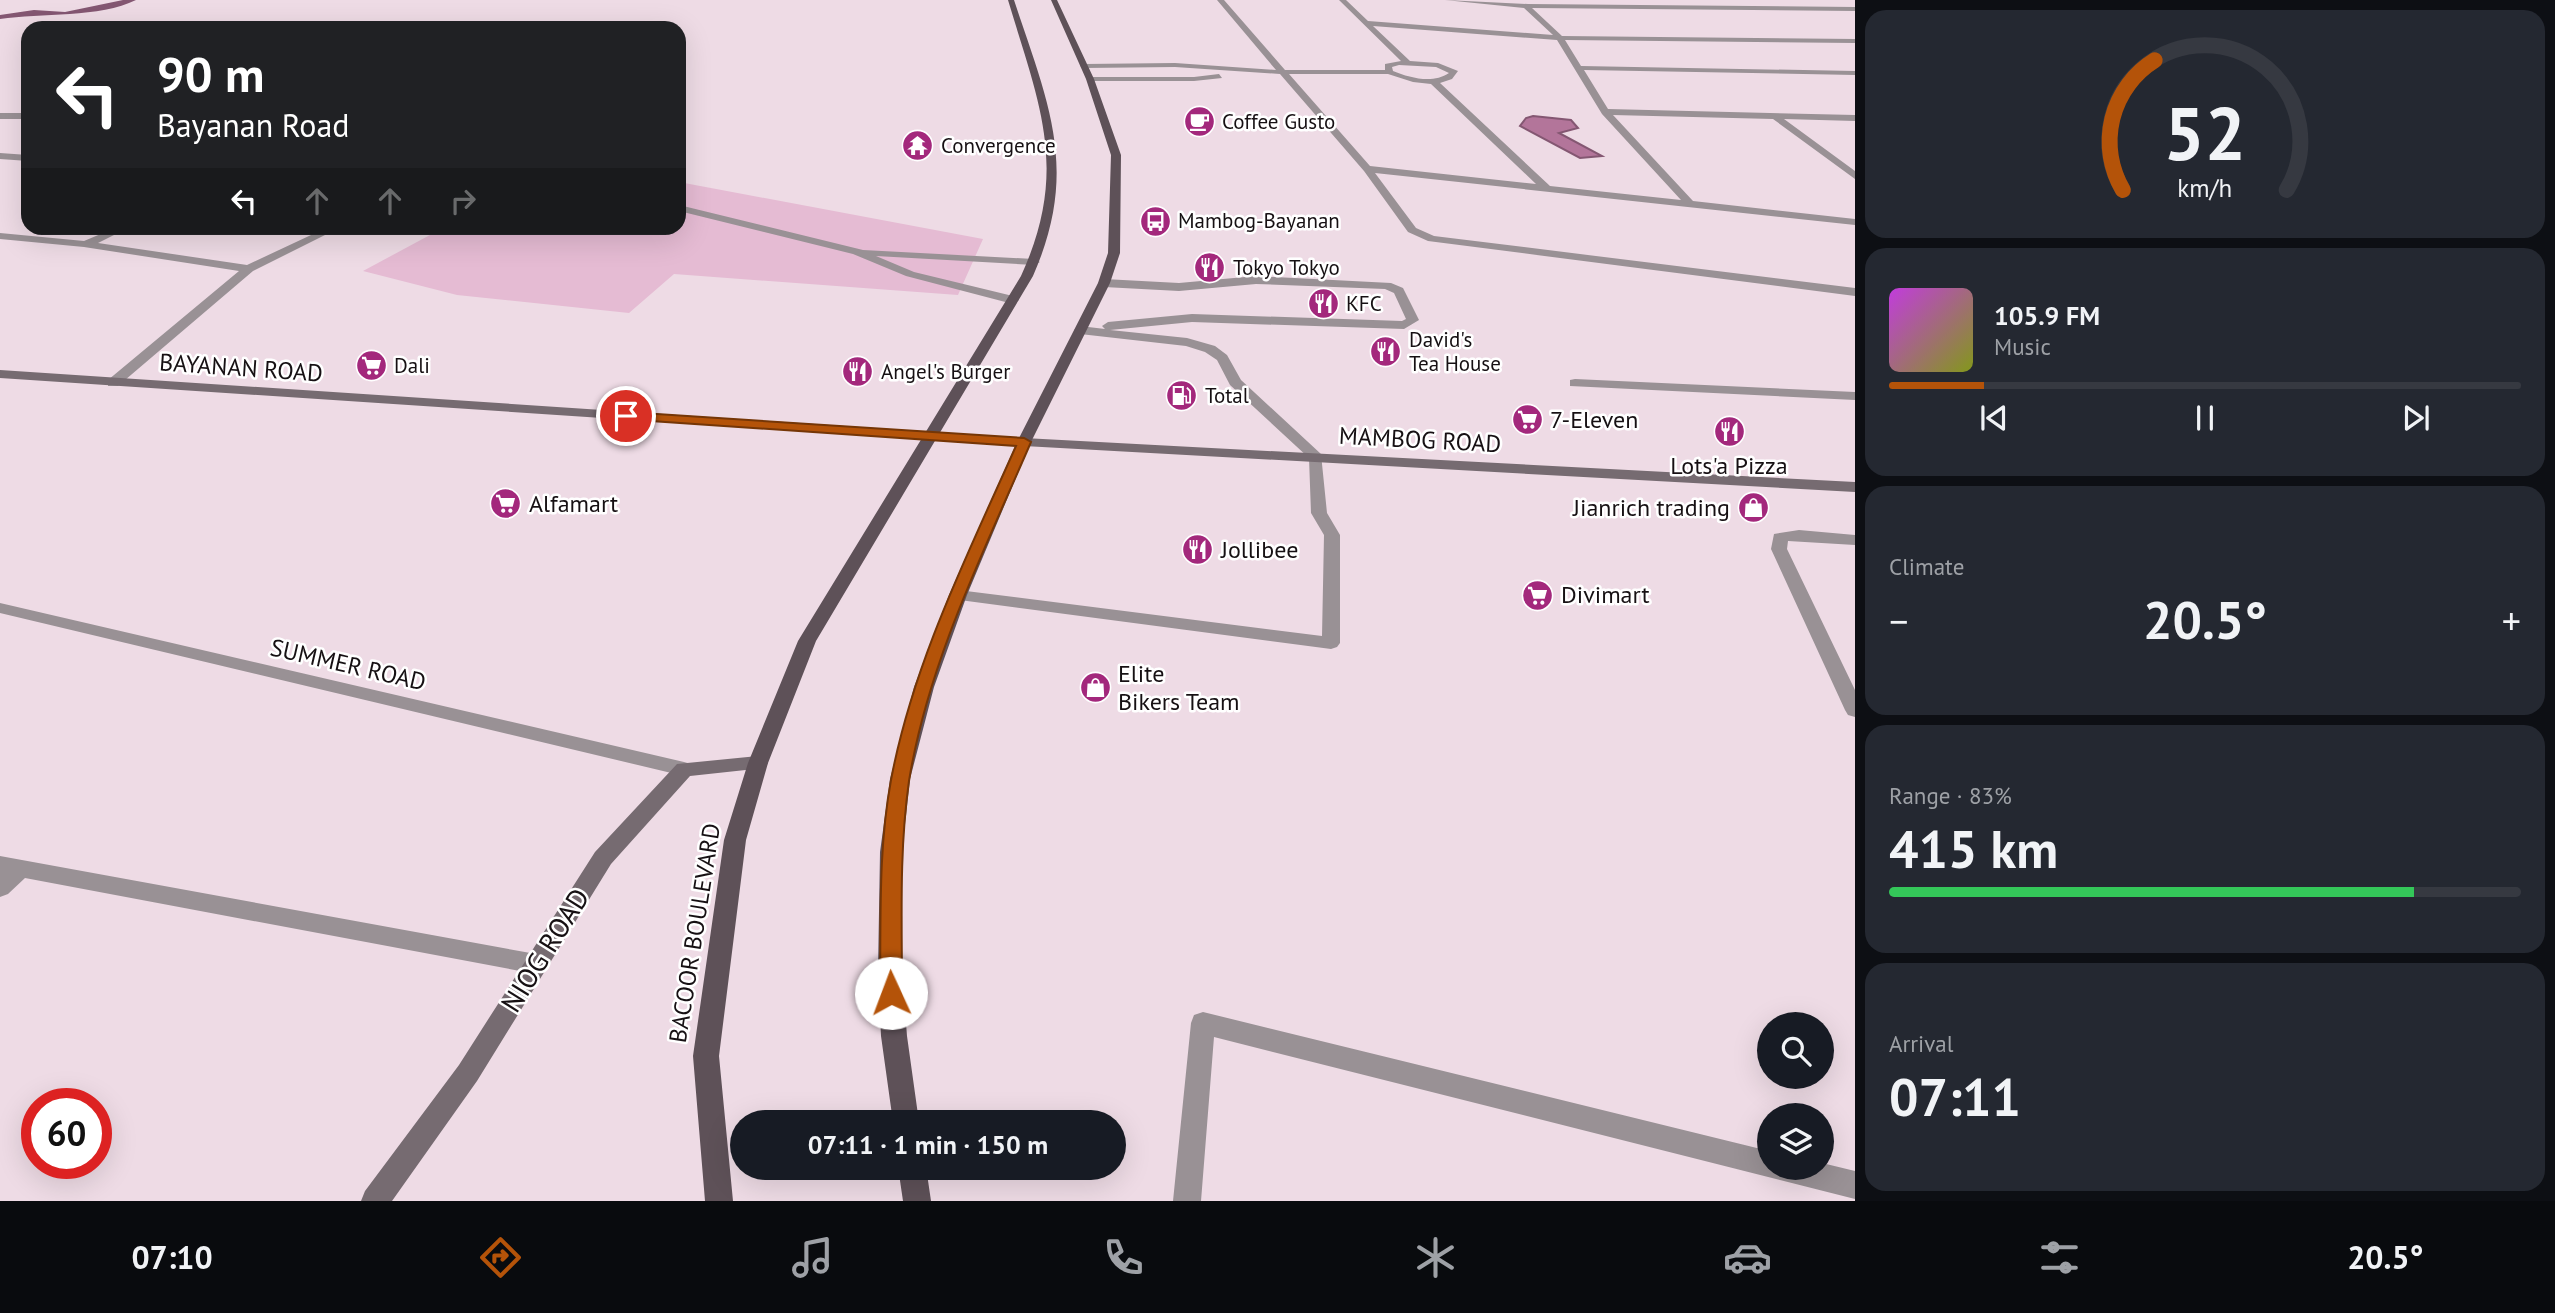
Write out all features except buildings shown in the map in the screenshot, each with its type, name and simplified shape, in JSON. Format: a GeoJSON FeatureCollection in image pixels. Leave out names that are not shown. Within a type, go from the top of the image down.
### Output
{"type":"FeatureCollection","features":[{"type":"Feature","properties":{"kind":"main road","name":"BACOOR BOULEVARD"},"geometry":{"type":"LineString","coordinates":[[719,1201],[706,1056],[736,840],[758,763],[807,641],[1013,300],[1034,262],[1046,216],[1053,153],[1044,101],[1011,0]]}},
{"type":"Feature","properties":{"kind":"main road"},"geometry":{"type":"LineString","coordinates":[[904,1110],[894,1036],[890,971],[891,852],[900,779],[924,687],[957,595],[1024,442],[1104,283],[1114,253],[1116,155],[1090,79],[1054,0]]}},
{"type":"Feature","properties":{"kind":"main road","name":"BAYANAN ROAD"},"geometry":{"type":"LineString","coordinates":[[0,374],[1024,442]]}},
{"type":"Feature","properties":{"kind":"main road","name":"MAMBOG ROAD"},"geometry":{"type":"LineString","coordinates":[[1024,442],[1855,487]]}},
{"type":"Feature","properties":{"kind":"main road"},"geometry":{"type":"LineString","coordinates":[[684,769],[758,763]]}},
{"type":"Feature","properties":{"kind":"main road","name":"NIOG ROAD"},"geometry":{"type":"LineString","coordinates":[[375,1201],[468,1073],[603,858],[684,769]]}},
{"type":"Feature","properties":{"kind":"main road"},"geometry":{"type":"LineString","coordinates":[[914,1180],[917,1201]]}},
{"type":"Feature","properties":{"kind":"street"},"geometry":{"type":"LineString","coordinates":[[1220,0],[1367,169],[1412,230],[1432,239],[1855,292]]}},
{"type":"Feature","properties":{"kind":"street"},"geometry":{"type":"LineString","coordinates":[[1342,0],[1407,62]]}},
{"type":"Feature","properties":{"kind":"street"},"geometry":{"type":"LineString","coordinates":[[1448,0],[1855,9]]}},
{"type":"Feature","properties":{"kind":"street"},"geometry":{"type":"LineString","coordinates":[[1846,0],[1855,3]]}},
{"type":"Feature","properties":{"kind":"street"},"geometry":{"type":"LineString","coordinates":[[1524,3],[1560,37],[1605,112],[1690,204]]}},
{"type":"Feature","properties":{"kind":"street"},"geometry":{"type":"LineString","coordinates":[[1365,23],[1560,37],[1855,41]]}},
{"type":"Feature","properties":{"kind":"street"},"geometry":{"type":"LineString","coordinates":[[1084,66],[1175,65],[1252,72],[1389,72],[1411,79],[1433,81],[1450,78],[1455,73],[1438,65],[1407,62],[1388,66],[1389,72]]}},
{"type":"Feature","properties":{"kind":"street"},"geometry":{"type":"LineString","coordinates":[[1581,68],[1855,73]]}},
{"type":"Feature","properties":{"kind":"street"},"geometry":{"type":"LineString","coordinates":[[1090,79],[1194,79],[1252,72]]}},
{"type":"Feature","properties":{"kind":"street"},"geometry":{"type":"LineString","coordinates":[[1433,81],[1546,188]]}},
{"type":"Feature","properties":{"kind":"street"},"geometry":{"type":"LineString","coordinates":[[1605,112],[1855,118]]}},
{"type":"Feature","properties":{"kind":"street"},"geometry":{"type":"LineString","coordinates":[[0,116],[21,116]]}},
{"type":"Feature","properties":{"kind":"street"},"geometry":{"type":"LineString","coordinates":[[1776,117],[1855,176]]}},
{"type":"Feature","properties":{"kind":"street"},"geometry":{"type":"LineString","coordinates":[[0,156],[21,158]]}},
{"type":"Feature","properties":{"kind":"street"},"geometry":{"type":"LineString","coordinates":[[1367,169],[1855,222]]}},
{"type":"Feature","properties":{"kind":"street"},"geometry":{"type":"LineString","coordinates":[[686,210],[857,252],[910,274],[1013,300]]}},
{"type":"Feature","properties":{"kind":"street"},"geometry":{"type":"LineString","coordinates":[[84,244],[106,235]]}},
{"type":"Feature","properties":{"kind":"street"},"geometry":{"type":"LineString","coordinates":[[113,383],[249,269],[319,235]]}},
{"type":"Feature","properties":{"kind":"street"},"geometry":{"type":"LineString","coordinates":[[0,236],[84,244],[249,269]]}},
{"type":"Feature","properties":{"kind":"street"},"geometry":{"type":"LineString","coordinates":[[857,252],[1034,262]]}},
{"type":"Feature","properties":{"kind":"street"},"geometry":{"type":"LineString","coordinates":[[1080,330],[1192,317],[1404,325],[1413,320],[1399,291],[1387,286],[1256,280],[1180,286],[1104,283]]}},
{"type":"Feature","properties":{"kind":"street"},"geometry":{"type":"LineString","coordinates":[[957,595],[1331,643],[1332,535],[1319,513],[1316,457],[1235,382],[1222,358],[1210,349],[1187,342],[1080,330]]}},
{"type":"Feature","properties":{"kind":"street"},"geometry":{"type":"LineString","coordinates":[[1575,383],[1855,396]]}},
{"type":"Feature","properties":{"kind":"street"},"geometry":{"type":"LineString","coordinates":[[1855,540],[1799,534],[1780,537],[1779,549],[1855,710]]}},
{"type":"Feature","properties":{"kind":"street","name":"SUMMER ROAD"},"geometry":{"type":"LineString","coordinates":[[0,608],[684,769]]}},
{"type":"Feature","properties":{"kind":"street"},"geometry":{"type":"LineString","coordinates":[[0,888],[10,867],[536,964]]}},
{"type":"Feature","properties":{"kind":"street"},"geometry":{"type":"LineString","coordinates":[[1187,1201],[1203,1023],[1757,1161]]}},
{"type":"Feature","properties":{"kind":"street"},"geometry":{"type":"LineString","coordinates":[[1834,1180],[1855,1185]]}},
{"type":"Feature","properties":{"kind":"shaded area"},"geometry":{"type":"Polygon","coordinates":[[[1533,116],[1571,120],[1578,128],[1559,133],[1602,156],[1580,158],[1520,126],[1526,118],[1533,116]]]}},
{"type":"Feature","properties":{"kind":"shaded area"},"geometry":{"type":"Polygon","coordinates":[[[686,183],[983,239],[958,295],[674,274],[629,313],[457,295],[363,271],[430,235],[686,235],[686,183]]]}},
{"type":"Feature","properties":{"kind":"waterway"},"geometry":{"type":"LineString","coordinates":[[0,17],[34,12],[65,14],[133,0]]}},
{"type":"Feature","properties":{"kind":"place","name":"Coffee Gusto"},"geometry":{"type":"Point","coordinates":[1199,122]}},
{"type":"Feature","properties":{"kind":"place","name":"Convergence"},"geometry":{"type":"Point","coordinates":[918,146]}},
{"type":"Feature","properties":{"kind":"place","name":"Mambog-Bayanan"},"geometry":{"type":"Point","coordinates":[1155,221]}},
{"type":"Feature","properties":{"kind":"place","name":"Tokyo Tokyo"},"geometry":{"type":"Point","coordinates":[1210,268]}},
{"type":"Feature","properties":{"kind":"place","name":"KFC"},"geometry":{"type":"Point","coordinates":[1323,304]}},
{"type":"Feature","properties":{"kind":"place","name":"David's Tea House"},"geometry":{"type":"Point","coordinates":[1386,352]}},
{"type":"Feature","properties":{"kind":"place","name":"Dali"},"geometry":{"type":"Point","coordinates":[371,366]}},
{"type":"Feature","properties":{"kind":"place","name":"Angel's Burger"},"geometry":{"type":"Point","coordinates":[858,372]}},
{"type":"Feature","properties":{"kind":"place","name":"Total"},"geometry":{"type":"Point","coordinates":[1182,396]}},
{"type":"Feature","properties":{"kind":"place","name":"7-Eleven"},"geometry":{"type":"Point","coordinates":[1527,420]}},
{"type":"Feature","properties":{"kind":"place","name":"Lots'a Pizza"},"geometry":{"type":"Point","coordinates":[1729,432]}},
{"type":"Feature","properties":{"kind":"place","name":"Alfamart"},"geometry":{"type":"Point","coordinates":[506,504]}},
{"type":"Feature","properties":{"kind":"place","name":"Jianrich trading"},"geometry":{"type":"Point","coordinates":[1753,508]}},
{"type":"Feature","properties":{"kind":"place","name":"Jollibee"},"geometry":{"type":"Point","coordinates":[1198,550]}},
{"type":"Feature","properties":{"kind":"place","name":"Divimart"},"geometry":{"type":"Point","coordinates":[1538,595]}},
{"type":"Feature","properties":{"kind":"place","name":"Elite Bikers Team"},"geometry":{"type":"Point","coordinates":[1095,688]}},
{"type":"Feature","properties":{"kind":"route"},"geometry":{"type":"LineString","coordinates":[[626,416],[1024,442],[957,595],[924,687],[900,779],[891,852],[891,993]]}}]}
